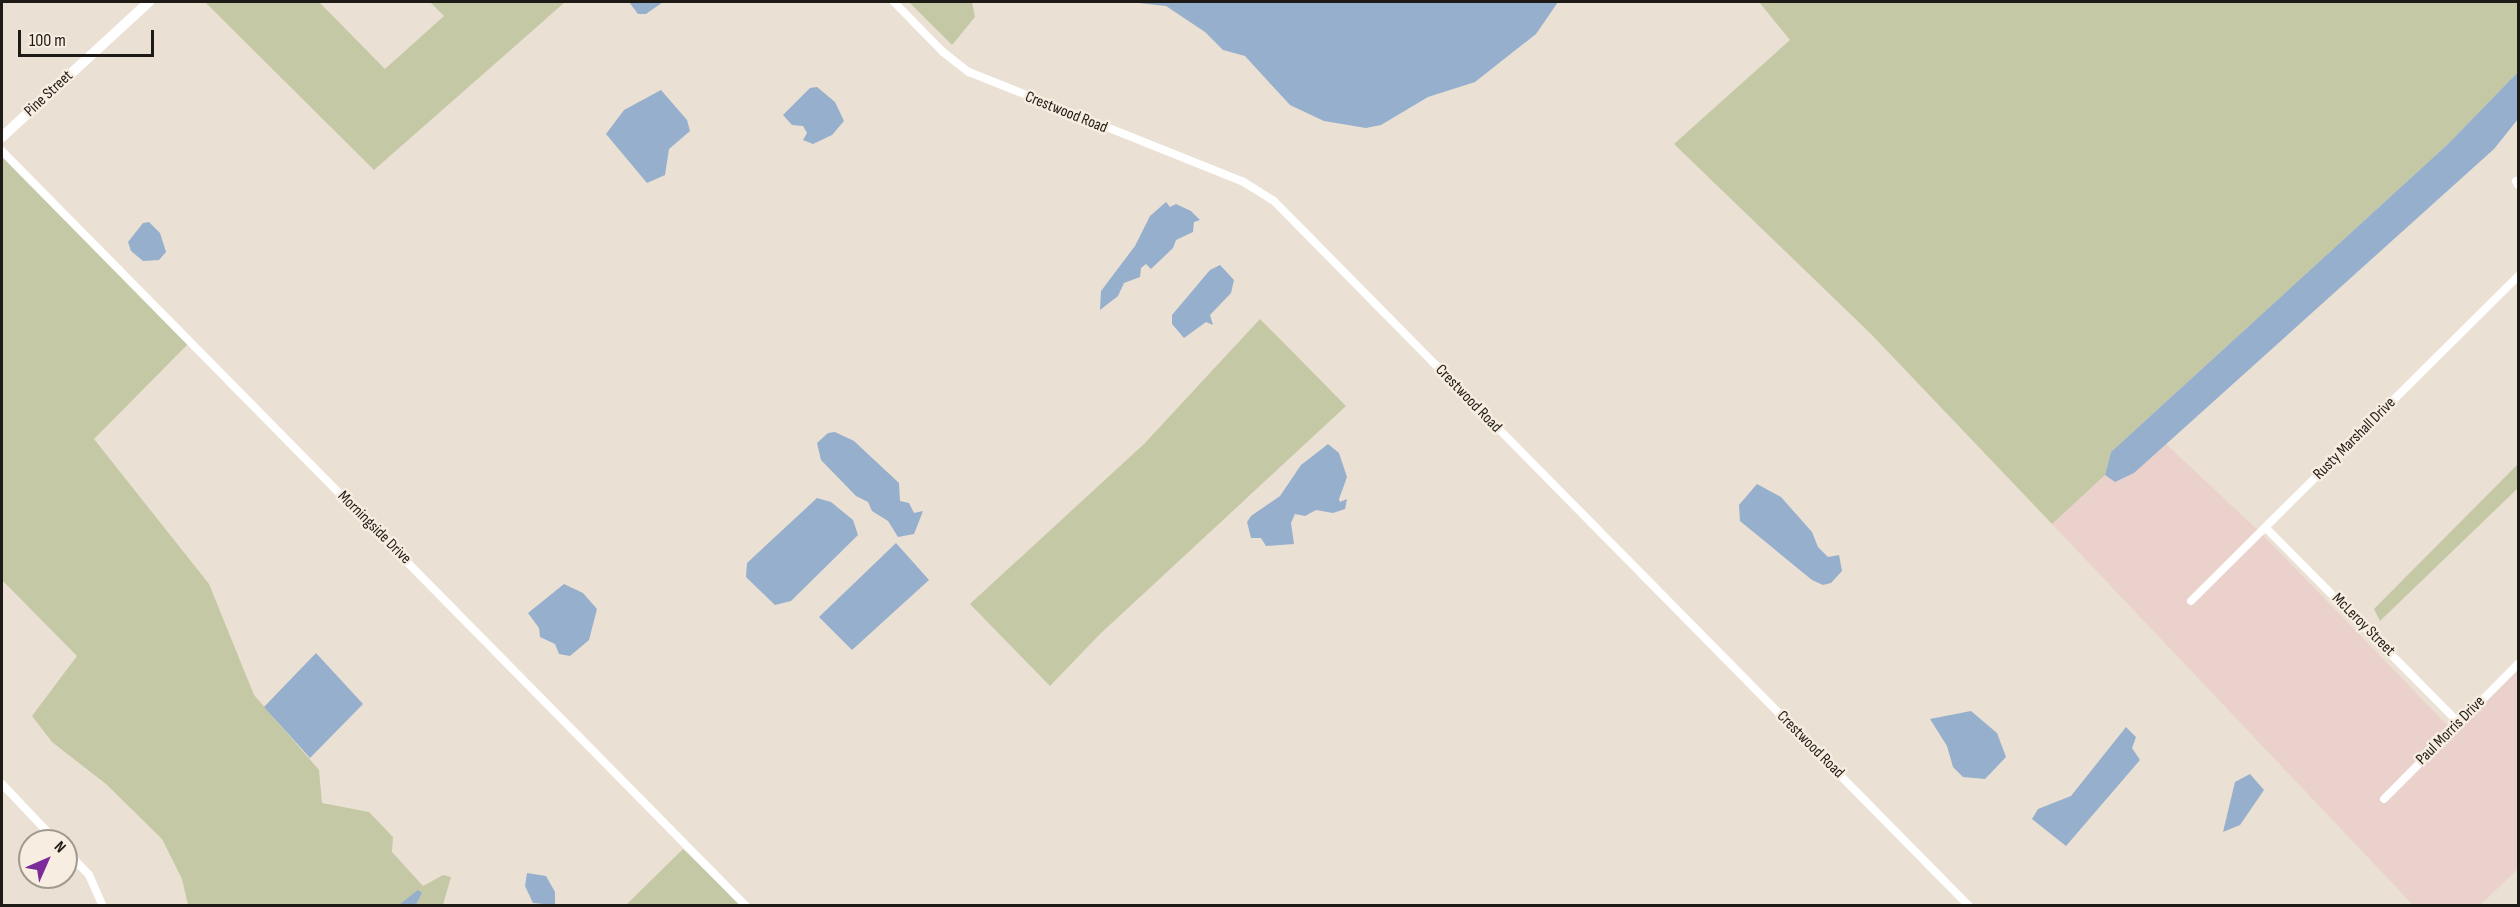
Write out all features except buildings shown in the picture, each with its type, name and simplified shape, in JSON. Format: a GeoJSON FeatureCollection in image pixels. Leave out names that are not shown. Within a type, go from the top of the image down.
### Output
{"type":"FeatureCollection","features":[{"type":"Feature","properties":{"kind":"main road","name":"Pine Street"},"geometry":{"type":"LineString","coordinates":[[2,137],[149,2]]}},
{"type":"Feature","properties":{"kind":"street","name":"Crestwood Road"},"geometry":{"type":"LineString","coordinates":[[894,2],[943,52],[969,72],[1242,181],[1274,201],[1969,906]]}},
{"type":"Feature","properties":{"kind":"street","name":"Morningside Drive"},"geometry":{"type":"LineString","coordinates":[[2,151],[746,906]]}},
{"type":"Feature","properties":{"kind":"street","name":"Rusty Marshall Drive"},"geometry":{"type":"LineString","coordinates":[[2191,601],[2518,276]]}},
{"type":"Feature","properties":{"kind":"street","name":"McLeroy Street"},"geometry":{"type":"LineString","coordinates":[[2266,528],[2459,723]]}},
{"type":"Feature","properties":{"kind":"street","name":"Paul Morris Drive"},"geometry":{"type":"LineString","coordinates":[[2384,799],[2518,664]]}},
{"type":"Feature","properties":{"kind":"street"},"geometry":{"type":"LineString","coordinates":[[2,784],[45,829]]}},
{"type":"Feature","properties":{"kind":"street"},"geometry":{"type":"LineString","coordinates":[[78,864],[89,875],[103,906]]}},
{"type":"Feature","properties":{"kind":"shaded area"},"geometry":{"type":"Polygon","coordinates":[[[2166,444],[2262,534],[2452,730],[2518,660],[2518,869],[2480,905],[2413,905],[2052,524],[2105,475],[2115,482],[2134,473],[2166,444]]]}},
{"type":"Feature","properties":{"kind":"green space"},"geometry":{"type":"Polygon","coordinates":[[[205,2],[319,2],[385,69],[444,16],[430,2],[565,2],[374,170],[205,2]]]}},
{"type":"Feature","properties":{"kind":"green space"},"geometry":{"type":"Polygon","coordinates":[[[909,2],[972,2],[975,17],[952,45],[909,2]]]}},
{"type":"Feature","properties":{"kind":"green space"},"geometry":{"type":"Polygon","coordinates":[[[1759,2],[2518,2],[2518,72],[2448,144],[2111,452],[2105,475],[2052,524],[1870,333],[1674,144],[1790,40],[1759,2]]]}},
{"type":"Feature","properties":{"kind":"green space"},"geometry":{"type":"Polygon","coordinates":[[[2,154],[189,343],[94,439],[209,584],[254,695],[319,770],[322,803],[369,812],[393,837],[392,852],[423,886],[443,875],[451,877],[443,905],[416,905],[422,893],[399,905],[188,905],[182,879],[162,839],[106,784],[52,742],[32,716],[77,656],[2,580],[2,154]]]}},
{"type":"Feature","properties":{"kind":"green space"},"geometry":{"type":"Polygon","coordinates":[[[1260,319],[1346,406],[1099,635],[1050,686],[970,604],[1144,444],[1260,319]]]}},
{"type":"Feature","properties":{"kind":"green space"},"geometry":{"type":"Polygon","coordinates":[[[2518,464],[2518,488],[2380,621],[2374,609],[2518,464]]]}},
{"type":"Feature","properties":{"kind":"green space"},"geometry":{"type":"Polygon","coordinates":[[[683,849],[742,906],[625,906],[683,849]]]}},
{"type":"Feature","properties":{"kind":"water"},"geometry":{"type":"Polygon","coordinates":[[[629,2],[663,2],[646,14],[638,14],[629,2]]]}},
{"type":"Feature","properties":{"kind":"water"},"geometry":{"type":"Polygon","coordinates":[[[1130,2],[1558,2],[1536,34],[1475,82],[1428,97],[1381,125],[1366,128],[1324,121],[1290,105],[1245,56],[1223,50],[1205,32],[1166,6],[1130,2]]]}},
{"type":"Feature","properties":{"kind":"water"},"geometry":{"type":"Polygon","coordinates":[[[2518,72],[2518,119],[2494,149],[2134,473],[2115,482],[2105,475],[2111,452],[2448,144],[2518,72]]]}},
{"type":"Feature","properties":{"kind":"water"},"geometry":{"type":"Polygon","coordinates":[[[817,87],[835,102],[844,121],[832,135],[813,144],[803,140],[807,133],[803,126],[792,125],[783,115],[810,88],[817,87]]]}},
{"type":"Feature","properties":{"kind":"water"},"geometry":{"type":"Polygon","coordinates":[[[661,90],[687,120],[690,131],[669,149],[665,175],[647,183],[606,134],[624,110],[661,90]]]}},
{"type":"Feature","properties":{"kind":"water"},"geometry":{"type":"Polygon","coordinates":[[[1166,202],[1170,207],[1176,204],[1191,211],[1200,220],[1194,222],[1193,232],[1176,240],[1173,248],[1151,269],[1146,264],[1141,268],[1140,277],[1124,283],[1118,296],[1100,310],[1101,291],[1135,246],[1150,216],[1166,202]]]}},
{"type":"Feature","properties":{"kind":"water"},"geometry":{"type":"Polygon","coordinates":[[[149,222],[160,233],[166,252],[159,260],[143,261],[131,251],[128,242],[143,223],[149,222]]]}},
{"type":"Feature","properties":{"kind":"water"},"geometry":{"type":"Polygon","coordinates":[[[1220,265],[1234,280],[1231,293],[1210,315],[1213,325],[1206,322],[1184,338],[1172,324],[1172,315],[1210,270],[1220,265]]]}},
{"type":"Feature","properties":{"kind":"water"},"geometry":{"type":"Polygon","coordinates":[[[835,432],[854,441],[899,483],[900,501],[909,503],[914,513],[923,511],[914,534],[898,537],[888,521],[872,511],[868,502],[856,496],[821,460],[817,443],[828,433],[835,432]]]}},
{"type":"Feature","properties":{"kind":"water"},"geometry":{"type":"Polygon","coordinates":[[[1328,444],[1339,453],[1347,477],[1339,499],[1340,502],[1347,499],[1345,509],[1333,513],[1316,510],[1305,516],[1295,514],[1291,523],[1294,544],[1266,546],[1261,538],[1251,538],[1247,522],[1251,516],[1280,496],[1301,465],[1328,444]]]}},
{"type":"Feature","properties":{"kind":"water"},"geometry":{"type":"Polygon","coordinates":[[[1757,484],[1781,497],[1812,532],[1818,547],[1828,557],[1839,555],[1842,571],[1831,583],[1823,585],[1812,580],[1740,521],[1739,505],[1757,484]]]}},
{"type":"Feature","properties":{"kind":"water"},"geometry":{"type":"Polygon","coordinates":[[[817,498],[831,502],[853,520],[858,535],[791,601],[775,605],[746,577],[747,563],[817,498]]]}},
{"type":"Feature","properties":{"kind":"water"},"geometry":{"type":"Polygon","coordinates":[[[896,543],[929,580],[852,650],[819,617],[896,543]]]}},
{"type":"Feature","properties":{"kind":"water"},"geometry":{"type":"Polygon","coordinates":[[[564,584],[583,593],[597,609],[589,640],[570,656],[559,654],[555,644],[540,637],[539,628],[528,613],[564,584]]]}},
{"type":"Feature","properties":{"kind":"water"},"geometry":{"type":"Polygon","coordinates":[[[316,653],[363,704],[310,758],[264,707],[316,653]]]}},
{"type":"Feature","properties":{"kind":"water"},"geometry":{"type":"Polygon","coordinates":[[[1971,711],[1997,733],[2006,757],[1985,779],[1963,777],[1953,767],[1947,746],[1930,719],[1971,711]]]}},
{"type":"Feature","properties":{"kind":"water"},"geometry":{"type":"Polygon","coordinates":[[[2126,727],[2136,737],[2132,748],[2140,760],[2066,846],[2032,819],[2038,809],[2071,796],[2126,727]]]}},
{"type":"Feature","properties":{"kind":"water"},"geometry":{"type":"Polygon","coordinates":[[[2250,774],[2264,790],[2240,825],[2223,832],[2235,782],[2250,774]]]}},
{"type":"Feature","properties":{"kind":"water"},"geometry":{"type":"Polygon","coordinates":[[[527,873],[546,876],[555,892],[555,905],[533,903],[525,886],[527,873]]]}},
{"type":"Feature","properties":{"kind":"water"},"geometry":{"type":"Polygon","coordinates":[[[418,890],[422,893],[416,905],[399,905],[418,890]]]}}]}
